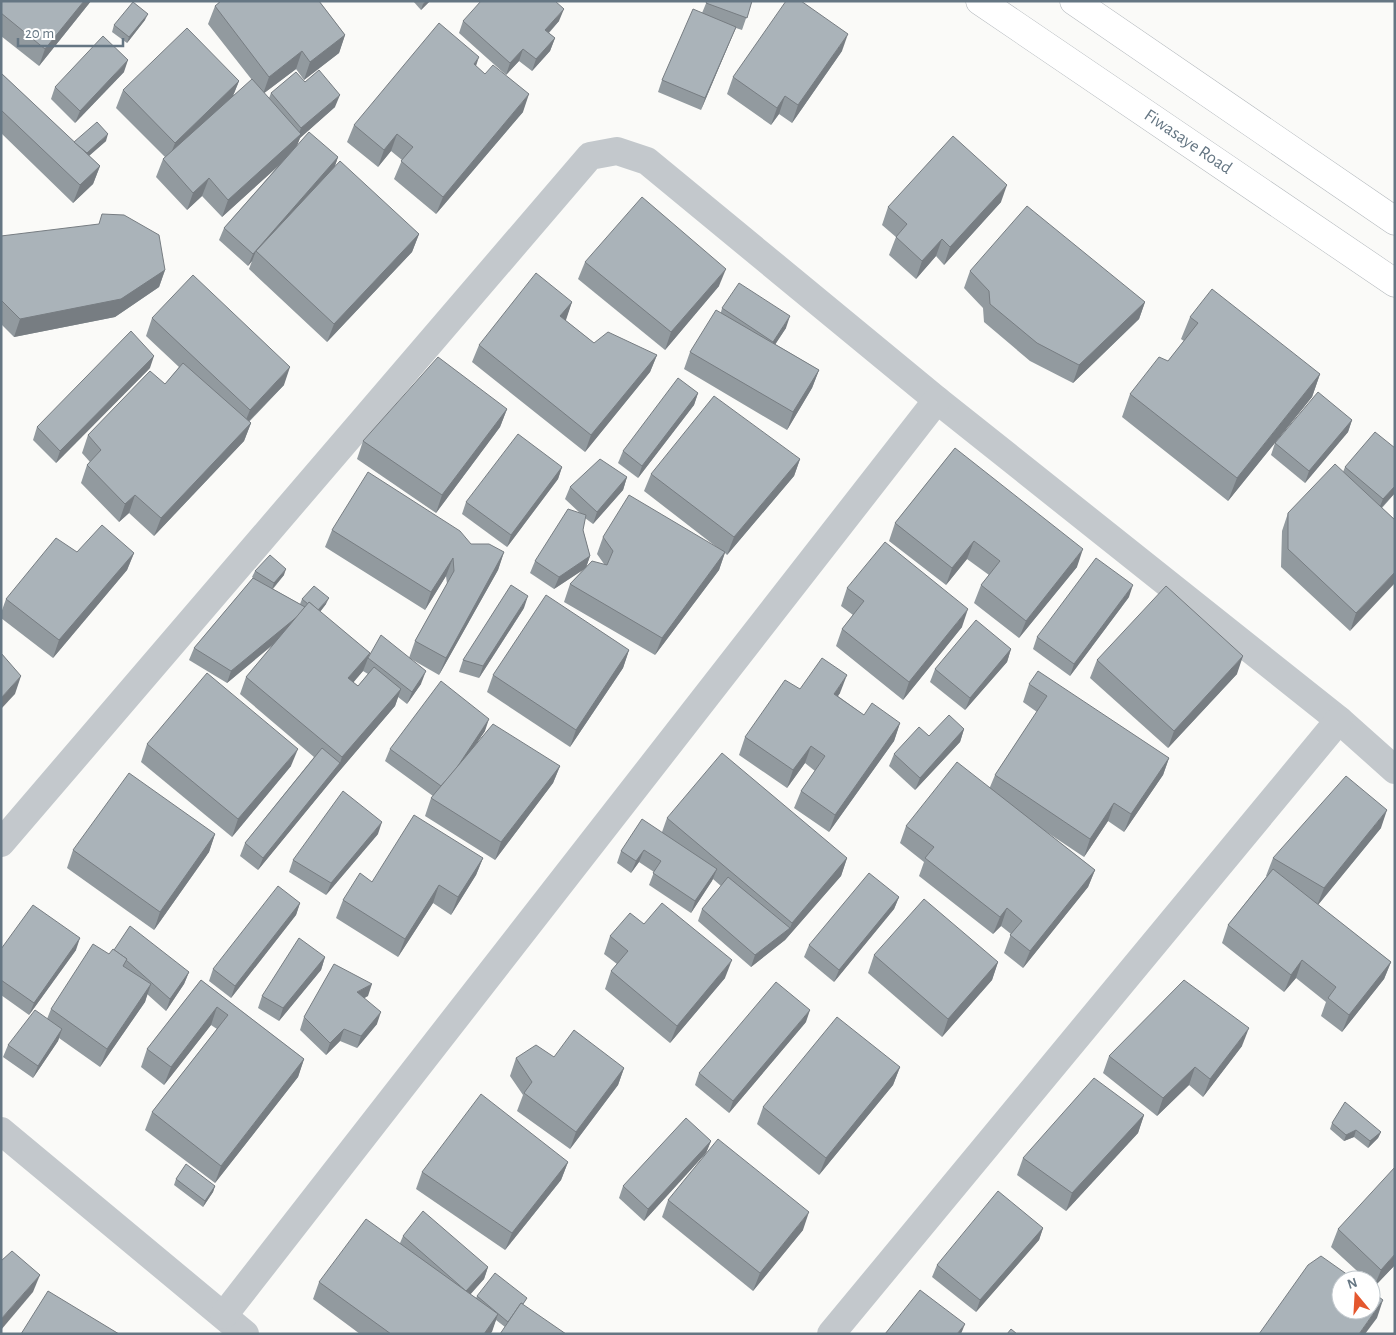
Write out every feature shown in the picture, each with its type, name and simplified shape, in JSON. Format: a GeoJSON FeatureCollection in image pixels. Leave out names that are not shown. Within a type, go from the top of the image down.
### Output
{"type":"FeatureCollection","features":[{"type":"Feature","properties":{"kind":"main road","name":"Fiwasaye Road"},"geometry":{"type":"LineString","coordinates":[[980,1],[1395,283]]}},
{"type":"Feature","properties":{"kind":"main road"},"geometry":{"type":"LineString","coordinates":[[1074,1],[1395,221]]}},
{"type":"Feature","properties":{"kind":"street"},"geometry":{"type":"LineString","coordinates":[[1,844],[590,156],[617,151],[647,161],[937,400],[1339,720],[1395,770]]}},
{"type":"Feature","properties":{"kind":"street"},"geometry":{"type":"LineString","coordinates":[[224,1315],[937,400]]}},
{"type":"Feature","properties":{"kind":"street"},"geometry":{"type":"LineString","coordinates":[[831,1334],[1339,720]]}},
{"type":"Feature","properties":{"kind":"street"},"geometry":{"type":"LineString","coordinates":[[1,1131],[246,1334]]}},
{"type":"Feature","properties":{"kind":"building"},"geometry":{"type":"Polygon","coordinates":[[[1,1],[84,1],[45,49],[1,13],[1,1]]]}},
{"type":"Feature","properties":{"kind":"building"},"geometry":{"type":"Polygon","coordinates":[[[221,1],[319,1],[345,35],[310,62],[302,51],[269,77],[215,6],[221,1]]]}},
{"type":"Feature","properties":{"kind":"building"},"geometry":{"type":"Polygon","coordinates":[[[481,1],[555,1],[564,9],[545,30],[555,38],[536,59],[523,49],[510,63],[463,21],[481,1]]]}},
{"type":"Feature","properties":{"kind":"building"},"geometry":{"type":"Polygon","coordinates":[[[707,1],[752,1],[747,18],[706,3],[707,1]]]}},
{"type":"Feature","properties":{"kind":"building"},"geometry":{"type":"Polygon","coordinates":[[[786,1],[801,1],[848,34],[798,105],[785,96],[777,108],[733,77],[786,1]]]}},
{"type":"Feature","properties":{"kind":"building"},"geometry":{"type":"Polygon","coordinates":[[[133,2],[148,14],[129,37],[114,25],[133,2]]]}},
{"type":"Feature","properties":{"kind":"building"},"geometry":{"type":"Polygon","coordinates":[[[693,9],[736,27],[705,98],[662,80],[693,9]]]}},
{"type":"Feature","properties":{"kind":"building"},"geometry":{"type":"Polygon","coordinates":[[[439,23],[479,57],[474,64],[485,74],[493,65],[529,94],[443,197],[401,161],[413,147],[397,134],[384,150],[354,125],[439,23]]]}},
{"type":"Feature","properties":{"kind":"building"},"geometry":{"type":"Polygon","coordinates":[[[187,28],[239,81],[175,143],[123,90],[187,28]]]}},
{"type":"Feature","properties":{"kind":"building"},"geometry":{"type":"Polygon","coordinates":[[[103,36],[128,60],[80,111],[55,87],[103,36]]]}},
{"type":"Feature","properties":{"kind":"building"},"geometry":{"type":"Polygon","coordinates":[[[319,70],[340,95],[301,128],[271,93],[296,72],[305,82],[319,70]]]}},
{"type":"Feature","properties":{"kind":"building"},"geometry":{"type":"Polygon","coordinates":[[[1,73],[100,166],[80,185],[1,110],[1,73]]]}},
{"type":"Feature","properties":{"kind":"building"},"geometry":{"type":"Polygon","coordinates":[[[252,79],[301,134],[228,200],[209,178],[193,193],[163,159],[252,79]]]}},
{"type":"Feature","properties":{"kind":"building"},"geometry":{"type":"Polygon","coordinates":[[[97,122],[108,134],[87,153],[74,142],[97,122]]]}},
{"type":"Feature","properties":{"kind":"building"},"geometry":{"type":"Polygon","coordinates":[[[309,132],[338,157],[253,254],[224,228],[309,132]]]}},
{"type":"Feature","properties":{"kind":"building"},"geometry":{"type":"Polygon","coordinates":[[[953,136],[1007,185],[950,247],[942,239],[922,261],[896,237],[907,224],[888,207],[953,136]]]}},
{"type":"Feature","properties":{"kind":"building"},"geometry":{"type":"Polygon","coordinates":[[[340,161],[419,234],[334,324],[256,251],[340,161]]]}},
{"type":"Feature","properties":{"kind":"building"},"geometry":{"type":"Polygon","coordinates":[[[642,197],[726,269],[671,332],[585,262],[642,197]]]}},
{"type":"Feature","properties":{"kind":"building"},"geometry":{"type":"Polygon","coordinates":[[[1027,206],[1145,302],[1079,365],[1037,343],[990,304],[989,291],[970,271],[1027,206]]]}},
{"type":"Feature","properties":{"kind":"building"},"geometry":{"type":"Polygon","coordinates":[[[102,214],[124,215],[159,235],[165,270],[121,299],[20,319],[1,300],[1,236],[99,224],[102,214]]]}},
{"type":"Feature","properties":{"kind":"building"},"geometry":{"type":"Polygon","coordinates":[[[536,273],[572,302],[560,316],[594,343],[608,332],[657,355],[591,435],[479,345],[536,273]]]}},
{"type":"Feature","properties":{"kind":"building"},"geometry":{"type":"Polygon","coordinates":[[[193,275],[290,367],[250,410],[152,318],[193,275]]]}},
{"type":"Feature","properties":{"kind":"building"},"geometry":{"type":"Polygon","coordinates":[[[739,283],[790,316],[773,342],[722,308],[739,283]]]}},
{"type":"Feature","properties":{"kind":"building"},"geometry":{"type":"Polygon","coordinates":[[[1212,289],[1320,374],[1237,478],[1130,394],[1159,357],[1168,361],[1198,323],[1190,317],[1212,289]]]}},
{"type":"Feature","properties":{"kind":"building"},"geometry":{"type":"Polygon","coordinates":[[[716,310],[819,370],[793,412],[690,352],[716,310]]]}},
{"type":"Feature","properties":{"kind":"building"},"geometry":{"type":"Polygon","coordinates":[[[131,331],[154,356],[60,451],[37,427],[131,331]]]}},
{"type":"Feature","properties":{"kind":"building"},"geometry":{"type":"Polygon","coordinates":[[[438,357],[507,409],[442,495],[363,441],[438,357]]]}},
{"type":"Feature","properties":{"kind":"building"},"geometry":{"type":"Polygon","coordinates":[[[183,363],[251,423],[161,518],[135,495],[125,504],[87,465],[101,450],[88,435],[150,371],[165,384],[183,363]]]}},
{"type":"Feature","properties":{"kind":"building"},"geometry":{"type":"Polygon","coordinates":[[[678,378],[698,393],[642,466],[623,451],[678,378]]]}},
{"type":"Feature","properties":{"kind":"building"},"geometry":{"type":"Polygon","coordinates":[[[1318,392],[1352,420],[1309,471],[1275,443],[1318,392]]]}},
{"type":"Feature","properties":{"kind":"building"},"geometry":{"type":"Polygon","coordinates":[[[714,396],[800,459],[734,537],[651,474],[714,396]]]}},
{"type":"Feature","properties":{"kind":"building"},"geometry":{"type":"Polygon","coordinates":[[[1375,432],[1395,448],[1395,486],[1383,499],[1345,467],[1375,432]]]}},
{"type":"Feature","properties":{"kind":"building"},"geometry":{"type":"Polygon","coordinates":[[[518,434],[562,467],[511,535],[466,502],[518,434]]]}},
{"type":"Feature","properties":{"kind":"building"},"geometry":{"type":"Polygon","coordinates":[[[955,448],[1083,549],[1026,621],[981,585],[1000,561],[974,541],[952,568],[895,523],[955,448]]]}},
{"type":"Feature","properties":{"kind":"building"},"geometry":{"type":"Polygon","coordinates":[[[600,459],[627,477],[597,512],[570,487],[600,459]]]}},
{"type":"Feature","properties":{"kind":"building"},"geometry":{"type":"Polygon","coordinates":[[[1335,464],[1395,520],[1395,572],[1356,613],[1288,549],[1288,513],[1335,464]]]}},
{"type":"Feature","properties":{"kind":"building"},"geometry":{"type":"Polygon","coordinates":[[[368,472],[460,531],[471,544],[489,544],[504,552],[446,658],[415,641],[454,571],[453,558],[431,592],[332,530],[368,472]]]}},
{"type":"Feature","properties":{"kind":"building"},"geometry":{"type":"Polygon","coordinates":[[[629,495],[725,552],[662,638],[570,584],[592,561],[607,565],[613,551],[603,537],[629,495]]]}},
{"type":"Feature","properties":{"kind":"building"},"geometry":{"type":"Polygon","coordinates":[[[568,509],[586,515],[583,530],[590,556],[559,577],[535,561],[568,509]]]}},
{"type":"Feature","properties":{"kind":"building"},"geometry":{"type":"Polygon","coordinates":[[[102,525],[134,553],[59,640],[6,599],[56,538],[77,552],[102,525]]]}},
{"type":"Feature","properties":{"kind":"building"},"geometry":{"type":"Polygon","coordinates":[[[885,542],[968,609],[909,682],[842,629],[864,601],[847,588],[885,542]]]}},
{"type":"Feature","properties":{"kind":"building"},"geometry":{"type":"Polygon","coordinates":[[[270,555],[286,569],[274,583],[255,571],[270,555]]]}},
{"type":"Feature","properties":{"kind":"building"},"geometry":{"type":"Polygon","coordinates":[[[1096,558],[1133,585],[1074,664],[1037,637],[1096,558]]]}},
{"type":"Feature","properties":{"kind":"building"},"geometry":{"type":"Polygon","coordinates":[[[253,578],[305,607],[298,616],[231,671],[194,648],[253,578]]]}},
{"type":"Feature","properties":{"kind":"building"},"geometry":{"type":"Polygon","coordinates":[[[511,585],[528,596],[483,666],[463,660],[511,585]]]}},
{"type":"Feature","properties":{"kind":"building"},"geometry":{"type":"Polygon","coordinates":[[[314,586],[329,598],[318,610],[302,599],[314,586]]]}},
{"type":"Feature","properties":{"kind":"building"},"geometry":{"type":"Polygon","coordinates":[[[1166,586],[1243,656],[1174,731],[1097,660],[1166,586]]]}},
{"type":"Feature","properties":{"kind":"building"},"geometry":{"type":"Polygon","coordinates":[[[546,595],[629,650],[576,730],[493,675],[546,595]]]}},
{"type":"Feature","properties":{"kind":"building"},"geometry":{"type":"Polygon","coordinates":[[[309,602],[370,653],[348,678],[358,686],[374,667],[401,689],[342,757],[246,677],[309,602]]]}},
{"type":"Feature","properties":{"kind":"building"},"geometry":{"type":"Polygon","coordinates":[[[976,620],[1011,649],[970,698],[935,669],[976,620]]]}},
{"type":"Feature","properties":{"kind":"building"},"geometry":{"type":"Polygon","coordinates":[[[381,635],[426,671],[412,692],[368,658],[381,635]]]}},
{"type":"Feature","properties":{"kind":"building"},"geometry":{"type":"Polygon","coordinates":[[[1,653],[21,676],[1,698],[1,653]]]}},
{"type":"Feature","properties":{"kind":"building"},"geometry":{"type":"Polygon","coordinates":[[[822,658],[847,675],[834,694],[864,715],[872,703],[900,723],[835,815],[801,791],[825,756],[811,746],[793,770],[745,737],[785,680],[800,689],[822,658]]]}},
{"type":"Feature","properties":{"kind":"building"},"geometry":{"type":"Polygon","coordinates":[[[1038,671],[1169,758],[1131,814],[1114,803],[1090,839],[995,775],[1047,696],[1029,684],[1038,671]]]}},
{"type":"Feature","properties":{"kind":"building"},"geometry":{"type":"Polygon","coordinates":[[[207,673],[298,749],[238,819],[147,744],[207,673]]]}},
{"type":"Feature","properties":{"kind":"building"},"geometry":{"type":"Polygon","coordinates":[[[441,681],[489,719],[456,769],[441,786],[390,749],[441,681]]]}},
{"type":"Feature","properties":{"kind":"building"},"geometry":{"type":"Polygon","coordinates":[[[949,715],[964,729],[920,778],[894,754],[919,727],[929,736],[949,715]]]}},
{"type":"Feature","properties":{"kind":"building"},"geometry":{"type":"Polygon","coordinates":[[[493,724],[560,766],[501,842],[431,798],[493,724]]]}},
{"type":"Feature","properties":{"kind":"building"},"geometry":{"type":"Polygon","coordinates":[[[322,748],[340,763],[263,858],[245,843],[322,748]]]}},
{"type":"Feature","properties":{"kind":"building"},"geometry":{"type":"Polygon","coordinates":[[[722,753],[847,858],[792,923],[667,818],[722,753]]]}},
{"type":"Feature","properties":{"kind":"building"},"geometry":{"type":"Polygon","coordinates":[[[957,762],[1095,870],[1030,951],[1010,935],[1022,921],[1007,908],[1000,917],[925,858],[934,847],[906,826],[957,762]]]}},
{"type":"Feature","properties":{"kind":"building"},"geometry":{"type":"Polygon","coordinates":[[[129,773],[215,834],[160,912],[73,850],[129,773]]]}},
{"type":"Feature","properties":{"kind":"building"},"geometry":{"type":"Polygon","coordinates":[[[1346,776],[1387,810],[1324,888],[1273,858],[1346,776]]]}},
{"type":"Feature","properties":{"kind":"building"},"geometry":{"type":"Polygon","coordinates":[[[343,791],[382,822],[331,883],[293,860],[343,791]]]}},
{"type":"Feature","properties":{"kind":"building"},"geometry":{"type":"Polygon","coordinates":[[[414,815],[483,858],[458,897],[439,885],[405,939],[343,900],[360,873],[372,882],[414,815]]]}},
{"type":"Feature","properties":{"kind":"building"},"geometry":{"type":"Polygon","coordinates":[[[642,819],[717,869],[695,901],[653,873],[661,861],[644,850],[636,861],[621,851],[642,819]]]}},
{"type":"Feature","properties":{"kind":"building"},"geometry":{"type":"Polygon","coordinates":[[[1273,869],[1391,962],[1349,1015],[1328,998],[1336,987],[1302,960],[1291,975],[1228,925],[1273,869]]]}},
{"type":"Feature","properties":{"kind":"building"},"geometry":{"type":"Polygon","coordinates":[[[869,873],[899,897],[839,970],[809,945],[869,873]]]}},
{"type":"Feature","properties":{"kind":"building"},"geometry":{"type":"Polygon","coordinates":[[[728,877],[790,928],[755,955],[702,909],[728,877]]]}},
{"type":"Feature","properties":{"kind":"building"},"geometry":{"type":"Polygon","coordinates":[[[278,886],[300,903],[235,986],[213,969],[278,886]]]}},
{"type":"Feature","properties":{"kind":"building"},"geometry":{"type":"Polygon","coordinates":[[[924,899],[998,962],[948,1019],[874,955],[924,899]]]}},
{"type":"Feature","properties":{"kind":"building"},"geometry":{"type":"Polygon","coordinates":[[[662,903],[732,960],[677,1026],[611,971],[628,951],[610,936],[630,913],[644,924],[662,903]]]}},
{"type":"Feature","properties":{"kind":"building"},"geometry":{"type":"Polygon","coordinates":[[[33,905],[80,938],[34,1003],[1,980],[1,949],[33,905]]]}},
{"type":"Feature","properties":{"kind":"building"},"geometry":{"type":"Polygon","coordinates":[[[130,926],[189,972],[170,999],[127,959],[114,950],[130,926]]]}},
{"type":"Feature","properties":{"kind":"building"},"geometry":{"type":"Polygon","coordinates":[[[299,938],[325,957],[283,1008],[262,996],[299,938]]]}},
{"type":"Feature","properties":{"kind":"building"},"geometry":{"type":"Polygon","coordinates":[[[93,944],[109,954],[113,949],[127,959],[123,966],[151,984],[107,1049],[51,1009],[93,944]]]}},
{"type":"Feature","properties":{"kind":"building"},"geometry":{"type":"Polygon","coordinates":[[[334,964],[372,984],[357,992],[381,1012],[361,1036],[344,1029],[330,1043],[304,1017],[334,964]]]}},
{"type":"Feature","properties":{"kind":"building"},"geometry":{"type":"Polygon","coordinates":[[[201,980],[304,1059],[221,1166],[152,1112],[228,1015],[217,1007],[171,1067],[147,1049],[201,980]]]}},
{"type":"Feature","properties":{"kind":"building"},"geometry":{"type":"Polygon","coordinates":[[[1184,980],[1249,1028],[1210,1079],[1195,1067],[1163,1098],[1109,1056],[1184,980]]]}},
{"type":"Feature","properties":{"kind":"building"},"geometry":{"type":"Polygon","coordinates":[[[776,982],[810,1010],[733,1101],[699,1073],[776,982]]]}},
{"type":"Feature","properties":{"kind":"building"},"geometry":{"type":"Polygon","coordinates":[[[35,1010],[62,1029],[38,1066],[8,1045],[35,1010]]]}},
{"type":"Feature","properties":{"kind":"building"},"geometry":{"type":"Polygon","coordinates":[[[837,1017],[900,1067],[826,1158],[763,1107],[837,1017]]]}},
{"type":"Feature","properties":{"kind":"building"},"geometry":{"type":"Polygon","coordinates":[[[574,1030],[624,1068],[576,1132],[524,1093],[532,1082],[516,1058],[536,1045],[554,1057],[574,1030]]]}},
{"type":"Feature","properties":{"kind":"building"},"geometry":{"type":"Polygon","coordinates":[[[1094,1078],[1144,1115],[1072,1193],[1023,1158],[1094,1078]]]}},
{"type":"Feature","properties":{"kind":"building"},"geometry":{"type":"Polygon","coordinates":[[[481,1094],[568,1162],[512,1233],[422,1172],[481,1094]]]}},
{"type":"Feature","properties":{"kind":"building"},"geometry":{"type":"Polygon","coordinates":[[[1345,1102],[1381,1132],[1370,1141],[1356,1130],[1346,1135],[1332,1123],[1345,1102]]]}},
{"type":"Feature","properties":{"kind":"building"},"geometry":{"type":"Polygon","coordinates":[[[686,1118],[711,1141],[648,1209],[623,1186],[686,1118]]]}},
{"type":"Feature","properties":{"kind":"building"},"geometry":{"type":"Polygon","coordinates":[[[718,1139],[809,1212],[760,1273],[668,1200],[718,1139]]]}},
{"type":"Feature","properties":{"kind":"building"},"geometry":{"type":"Polygon","coordinates":[[[186,1164],[215,1186],[205,1201],[176,1179],[186,1164]]]}},
{"type":"Feature","properties":{"kind":"building"},"geometry":{"type":"Polygon","coordinates":[[[1395,1167],[1395,1254],[1381,1270],[1338,1229],[1395,1167]]]}},
{"type":"Feature","properties":{"kind":"building"},"geometry":{"type":"Polygon","coordinates":[[[998,1191],[1043,1228],[980,1300],[937,1265],[998,1191]]]}},
{"type":"Feature","properties":{"kind":"building"},"geometry":{"type":"Polygon","coordinates":[[[423,1211],[488,1267],[466,1291],[403,1236],[423,1211]]]}},
{"type":"Feature","properties":{"kind":"building"},"geometry":{"type":"Polygon","coordinates":[[[366,1219],[498,1314],[484,1334],[391,1334],[319,1282],[366,1219]]]}},
{"type":"Feature","properties":{"kind":"building"},"geometry":{"type":"Polygon","coordinates":[[[12,1251],[40,1275],[1,1319],[1,1261],[12,1251]]]}},
{"type":"Feature","properties":{"kind":"building"},"geometry":{"type":"Polygon","coordinates":[[[1321,1256],[1341,1270],[1331,1270],[1331,1320],[1369,1320],[1359,1334],[1259,1334],[1308,1265],[1321,1256]]]}},
{"type":"Feature","properties":{"kind":"building"},"geometry":{"type":"Polygon","coordinates":[[[495,1273],[527,1298],[523,1304],[521,1303],[508,1322],[477,1296],[495,1273]]]}},
{"type":"Feature","properties":{"kind":"building"},"geometry":{"type":"Polygon","coordinates":[[[920,1290],[965,1324],[957,1334],[885,1334],[920,1290]]]}},
{"type":"Feature","properties":{"kind":"building"},"geometry":{"type":"Polygon","coordinates":[[[48,1291],[119,1334],[21,1334],[48,1291]]]}},
{"type":"Feature","properties":{"kind":"building"},"geometry":{"type":"Polygon","coordinates":[[[521,1303],[566,1334],[500,1334],[521,1303]]]}},
{"type":"Feature","properties":{"kind":"building"},"geometry":{"type":"Polygon","coordinates":[[[1011,1329],[1017,1334],[1007,1334],[1011,1329]]]}}]}
